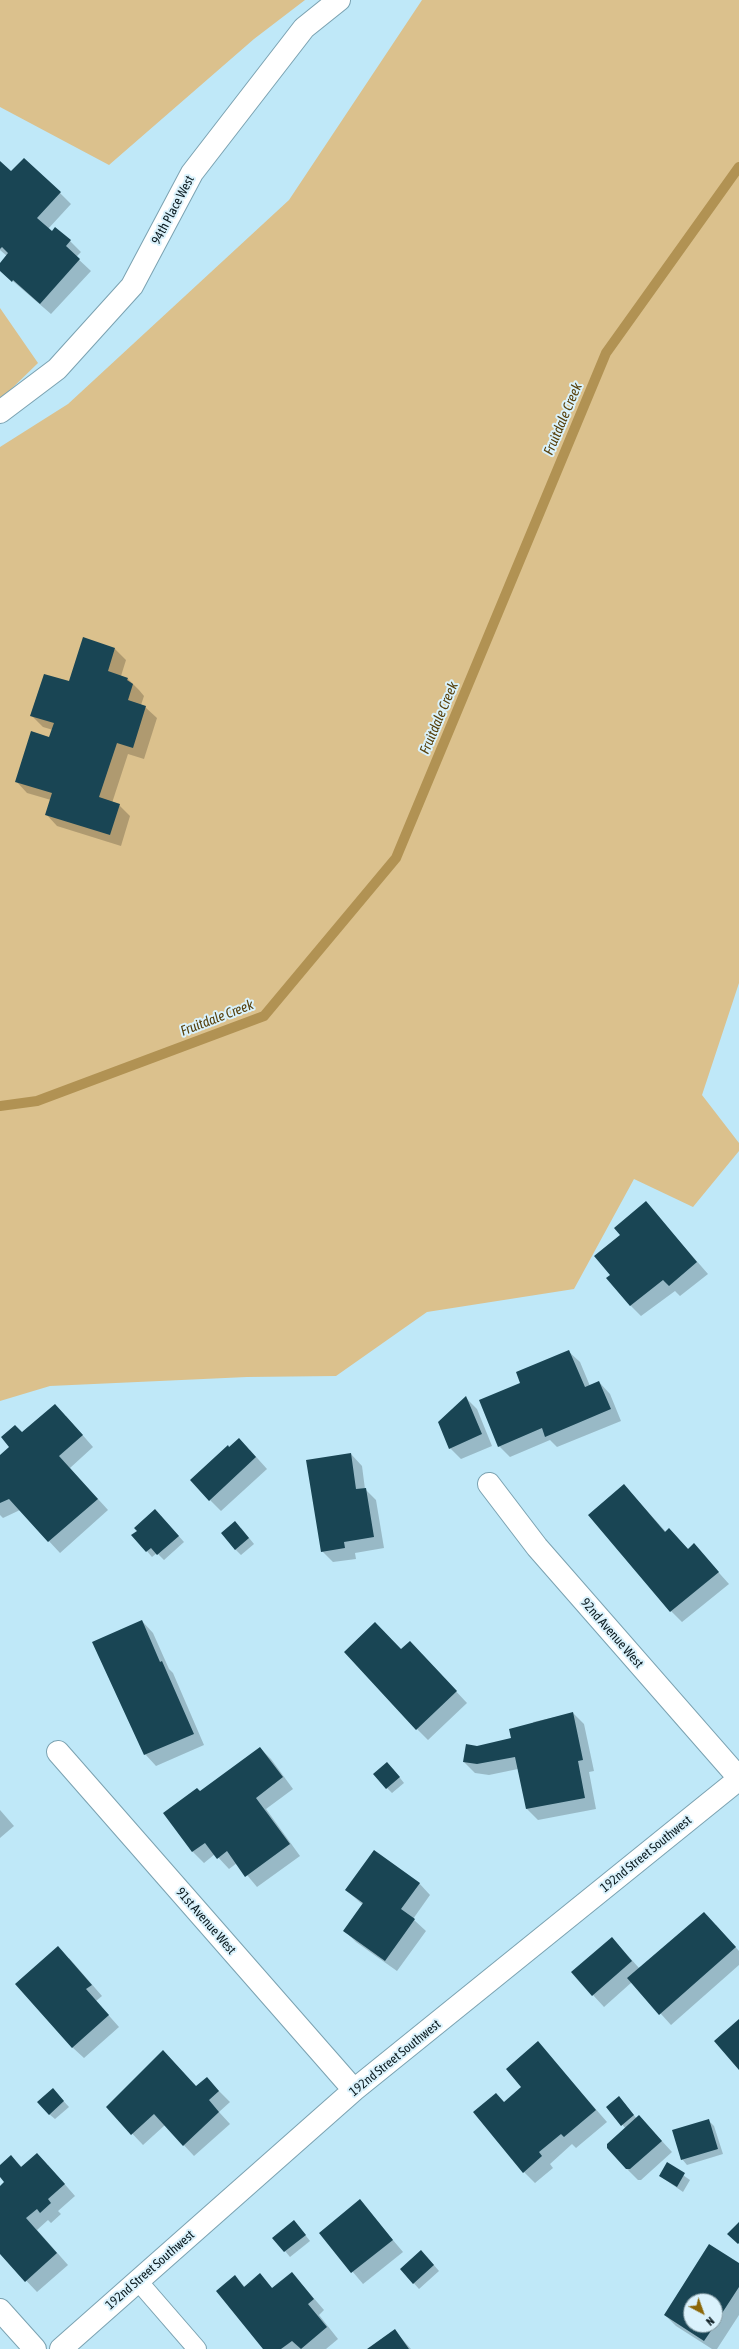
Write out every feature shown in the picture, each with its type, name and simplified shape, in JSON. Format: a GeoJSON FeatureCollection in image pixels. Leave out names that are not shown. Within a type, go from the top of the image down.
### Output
{"type":"FeatureCollection","features":[{"type":"Feature","properties":{"kind":"street","name":"94th Place West"},"geometry":{"type":"LineString","coordinates":[[0,412],[57,369],[132,286],[192,173],[304,28],[339,0]]}},
{"type":"Feature","properties":{"kind":"street","name":"92nd Avenue West"},"geometry":{"type":"LineString","coordinates":[[489,1484],[537,1547],[739,1779]]}},
{"type":"Feature","properties":{"kind":"street","name":"91st Avenue West"},"geometry":{"type":"LineString","coordinates":[[58,1752],[354,2090]]}},
{"type":"Feature","properties":{"kind":"street","name":"192nd Street Southwest"},"geometry":{"type":"LineString","coordinates":[[61,2349],[354,2090],[739,1779]]}},
{"type":"Feature","properties":{"kind":"street"},"geometry":{"type":"LineString","coordinates":[[0,2310],[35,2349]]}},
{"type":"Feature","properties":{"kind":"lane"},"geometry":{"type":"LineString","coordinates":[[138,2281],[197,2349]]}},
{"type":"Feature","properties":{"kind":"shaded area"},"geometry":{"type":"Polygon","coordinates":[[[0,0],[305,0],[254,39],[109,165],[0,107],[0,0]]]}},
{"type":"Feature","properties":{"kind":"shaded area"},"geometry":{"type":"Polygon","coordinates":[[[422,0],[739,0],[739,983],[702,1095],[739,1143],[739,1151],[693,1207],[634,1179],[574,1289],[427,1312],[336,1376],[247,1377],[50,1386],[0,1401],[0,447],[68,404],[289,200],[422,0]]]}},
{"type":"Feature","properties":{"kind":"shaded area"},"geometry":{"type":"Polygon","coordinates":[[[0,308],[38,363],[0,400],[0,308]]]}},
{"type":"Feature","properties":{"kind":"building"},"geometry":{"type":"Polygon","coordinates":[[[24,158],[61,192],[37,218],[52,231],[55,227],[71,240],[66,246],[80,259],[40,304],[13,280],[12,282],[0,271],[0,263],[8,253],[2,247],[0,249],[0,161],[11,171],[24,158]]]}},
{"type":"Feature","properties":{"kind":"building"},"geometry":{"type":"Polygon","coordinates":[[[83,637],[115,648],[108,671],[128,678],[127,680],[133,684],[128,700],[146,706],[133,748],[117,743],[99,797],[120,804],[110,835],[45,815],[52,793],[15,782],[31,731],[49,737],[54,723],[30,716],[44,674],[69,681],[83,637]]]}},
{"type":"Feature","properties":{"kind":"building"},"geometry":{"type":"Polygon","coordinates":[[[646,1201],[697,1262],[669,1286],[663,1280],[630,1306],[606,1278],[610,1275],[594,1256],[620,1235],[614,1228],[646,1201]]]}},
{"type":"Feature","properties":{"kind":"building"},"geometry":{"type":"Polygon","coordinates":[[[569,1350],[585,1387],[599,1381],[611,1409],[545,1437],[542,1428],[498,1447],[479,1400],[520,1383],[516,1372],[569,1350]]]}},
{"type":"Feature","properties":{"kind":"building"},"geometry":{"type":"Polygon","coordinates":[[[466,1396],[482,1434],[449,1449],[438,1422],[466,1396]]]}},
{"type":"Feature","properties":{"kind":"building"},"geometry":{"type":"Polygon","coordinates":[[[55,1404],[83,1435],[59,1456],[98,1499],[48,1542],[9,1499],[0,1503],[0,1455],[9,1447],[1,1437],[15,1425],[22,1432],[55,1404]]]}},
{"type":"Feature","properties":{"kind":"building"},"geometry":{"type":"Polygon","coordinates":[[[239,1438],[256,1457],[209,1501],[190,1480],[228,1445],[229,1447],[239,1438]]]}},
{"type":"Feature","properties":{"kind":"building"},"geometry":{"type":"Polygon","coordinates":[[[351,1453],[356,1489],[366,1488],[374,1537],[344,1542],[345,1548],[321,1552],[306,1460],[351,1453]]]}},
{"type":"Feature","properties":{"kind":"building"},"geometry":{"type":"Polygon","coordinates":[[[624,1484],[665,1532],[669,1528],[688,1549],[694,1543],[719,1572],[670,1612],[588,1515],[624,1484]]]}},
{"type":"Feature","properties":{"kind":"building"},"geometry":{"type":"Polygon","coordinates":[[[155,1509],[179,1536],[157,1555],[151,1548],[146,1552],[131,1535],[137,1531],[134,1528],[155,1509]]]}},
{"type":"Feature","properties":{"kind":"building"},"geometry":{"type":"Polygon","coordinates":[[[235,1521],[249,1538],[235,1550],[221,1533],[235,1521]]]}},
{"type":"Feature","properties":{"kind":"building"},"geometry":{"type":"Polygon","coordinates":[[[142,1620],[194,1734],[144,1755],[92,1642],[142,1620]]]}},
{"type":"Feature","properties":{"kind":"building"},"geometry":{"type":"Polygon","coordinates":[[[375,1622],[401,1649],[410,1641],[457,1691],[416,1730],[344,1652],[375,1622]]]}},
{"type":"Feature","properties":{"kind":"building"},"geometry":{"type":"Polygon","coordinates":[[[573,1712],[583,1760],[578,1761],[585,1798],[526,1809],[515,1757],[477,1764],[463,1762],[466,1744],[477,1746],[511,1738],[509,1729],[573,1712]]]}},
{"type":"Feature","properties":{"kind":"building"},"geometry":{"type":"Polygon","coordinates":[[[260,1747],[283,1777],[256,1798],[290,1844],[245,1877],[227,1851],[217,1859],[205,1843],[192,1852],[163,1813],[197,1788],[200,1791],[260,1747]]]}},
{"type":"Feature","properties":{"kind":"building"},"geometry":{"type":"Polygon","coordinates":[[[387,1762],[400,1777],[386,1789],[373,1774],[387,1762]]]}},
{"type":"Feature","properties":{"kind":"building"},"geometry":{"type":"Polygon","coordinates":[[[374,1850],[420,1883],[401,1909],[415,1919],[385,1961],[343,1931],[363,1903],[345,1890],[374,1850]]]}},
{"type":"Feature","properties":{"kind":"building"},"geometry":{"type":"Polygon","coordinates":[[[704,1912],[736,1947],[659,2015],[627,1978],[704,1912]]]}},
{"type":"Feature","properties":{"kind":"building"},"geometry":{"type":"Polygon","coordinates":[[[612,1937],[632,1961],[592,1996],[571,1972],[612,1937]]]}},
{"type":"Feature","properties":{"kind":"building"},"geometry":{"type":"Polygon","coordinates":[[[58,1946],[92,1985],[86,1989],[109,2015],[72,2048],[15,1984],[58,1946]]]}},
{"type":"Feature","properties":{"kind":"building"},"geometry":{"type":"Polygon","coordinates":[[[739,2019],[739,2070],[714,2041],[739,2019]]]}},
{"type":"Feature","properties":{"kind":"building"},"geometry":{"type":"Polygon","coordinates":[[[538,2041],[596,2110],[564,2137],[561,2134],[539,2152],[542,2156],[523,2173],[473,2112],[496,2093],[504,2102],[521,2087],[506,2069],[538,2041]]]}},
{"type":"Feature","properties":{"kind":"building"},"geometry":{"type":"Polygon","coordinates":[[[163,2050],[196,2086],[207,2077],[219,2091],[209,2100],[219,2112],[183,2146],[154,2114],[131,2135],[106,2107],[163,2050]]]}},
{"type":"Feature","properties":{"kind":"building"},"geometry":{"type":"Polygon","coordinates":[[[53,2088],[64,2101],[49,2115],[37,2102],[53,2088]]]}},
{"type":"Feature","properties":{"kind":"building"},"geometry":{"type":"Polygon","coordinates":[[[619,2096],[634,2115],[621,2126],[606,2107],[619,2096]]]}},
{"type":"Feature","properties":{"kind":"building"},"geometry":{"type":"Polygon","coordinates":[[[639,2115],[662,2141],[630,2169],[626,2169],[607,2148],[607,2144],[639,2115]]]}},
{"type":"Feature","properties":{"kind":"building"},"geometry":{"type":"Polygon","coordinates":[[[709,2119],[718,2149],[681,2160],[672,2130],[709,2119]]]}},
{"type":"Feature","properties":{"kind":"building"},"geometry":{"type":"Polygon","coordinates":[[[37,2153],[65,2184],[48,2199],[51,2203],[40,2213],[37,2209],[26,2218],[57,2253],[25,2282],[0,2254],[0,2186],[4,2182],[0,2177],[0,2165],[11,2155],[21,2167],[37,2153]]]}},
{"type":"Feature","properties":{"kind":"building"},"geometry":{"type":"Polygon","coordinates":[[[667,2162],[685,2173],[677,2187],[659,2176],[667,2162]]]}},
{"type":"Feature","properties":{"kind":"building"},"geometry":{"type":"Polygon","coordinates":[[[360,2199],[393,2240],[351,2273],[319,2233],[360,2199]]]}},
{"type":"Feature","properties":{"kind":"building"},"geometry":{"type":"Polygon","coordinates":[[[294,2220],[306,2235],[284,2252],[272,2238],[294,2220]]]}},
{"type":"Feature","properties":{"kind":"building"},"geometry":{"type":"Polygon","coordinates":[[[739,2222],[739,2243],[738,2244],[727,2234],[739,2222]]]}},
{"type":"Feature","properties":{"kind":"building"},"geometry":{"type":"Polygon","coordinates":[[[709,2244],[739,2263],[739,2287],[723,2312],[723,2293],[683,2293],[683,2327],[664,2315],[709,2244]]]}},
{"type":"Feature","properties":{"kind":"building"},"geometry":{"type":"Polygon","coordinates":[[[421,2250],[434,2265],[413,2284],[400,2269],[421,2250]]]}},
{"type":"Feature","properties":{"kind":"building"},"geometry":{"type":"Polygon","coordinates":[[[292,2272],[314,2299],[308,2304],[327,2327],[301,2349],[292,2341],[281,2349],[263,2349],[216,2291],[235,2275],[244,2287],[260,2273],[272,2288],[292,2272]]]}},
{"type":"Feature","properties":{"kind":"building"},"geometry":{"type":"Polygon","coordinates":[[[395,2329],[409,2349],[367,2349],[395,2329]]]}},
{"type":"Feature","properties":{"kind":"building"},"geometry":{"type":"Polygon","coordinates":[[[692,2333],[710,2333],[704,2341],[692,2333]]]}},
{"type":"Feature","properties":{"kind":"waterway","name":"Fruitdale Creek"},"geometry":{"type":"LineString","coordinates":[[0,1106],[37,1101],[264,1016],[396,858],[606,353],[739,167]]}}]}
